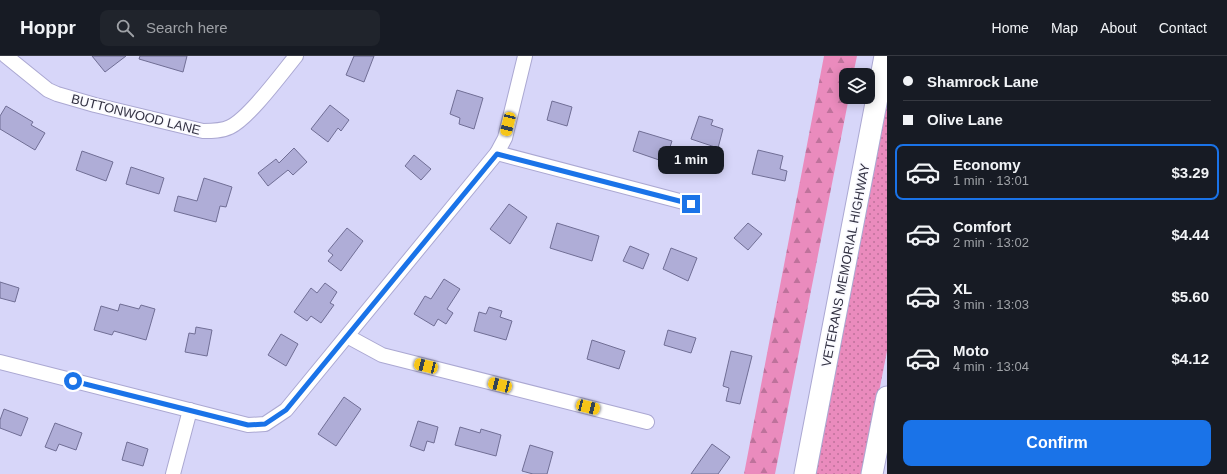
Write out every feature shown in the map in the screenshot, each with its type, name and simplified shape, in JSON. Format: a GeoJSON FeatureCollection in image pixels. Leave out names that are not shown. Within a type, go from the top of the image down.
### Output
{"type":"FeatureCollection","features":[{"type":"Feature","properties":{"kind":"highway","name":"VETERANS MEMORIAL HIGHWAY"},"geometry":{"type":"LineString","coordinates":[[805,474],[885,56]]}},
{"type":"Feature","properties":{"kind":"highway"},"geometry":{"type":"LineString","coordinates":[[872,474],[887,397]]}},
{"type":"Feature","properties":{"kind":"street","name":"BUTTONWOOD LANE"},"geometry":{"type":"LineString","coordinates":[[6,56],[48,90],[57,94],[172,124],[203,131],[214,131],[230,127],[245,115],[296,56]]}},
{"type":"Feature","properties":{"kind":"street"},"geometry":{"type":"LineString","coordinates":[[0,362],[248,425],[265,424],[286,410],[497,154],[504,138],[525,56]]}},
{"type":"Feature","properties":{"kind":"street"},"geometry":{"type":"LineString","coordinates":[[497,154],[691,204]]}},
{"type":"Feature","properties":{"kind":"street"},"geometry":{"type":"LineString","coordinates":[[346,336],[382,356],[647,422]]}},
{"type":"Feature","properties":{"kind":"street"},"geometry":{"type":"LineString","coordinates":[[173,474],[190,410]]}},
{"type":"Feature","properties":{"kind":"green space"},"geometry":{"type":"Polygon","coordinates":[[[824,56],[857,56],[854,68],[839,68],[839,104],[848,104],[775,474],[744,474],[824,56]]]}},
{"type":"Feature","properties":{"kind":"green space"},"geometry":{"type":"Polygon","coordinates":[[[887,89],[887,351],[863,474],[814,474],[887,89]]]}},
{"type":"Feature","properties":{"kind":"building"},"geometry":{"type":"Polygon","coordinates":[[[92,56],[126,56],[105,72],[92,56]]]}},
{"type":"Feature","properties":{"kind":"building"},"geometry":{"type":"Polygon","coordinates":[[[140,56],[187,56],[183,72],[139,59],[140,56]]]}},
{"type":"Feature","properties":{"kind":"building"},"geometry":{"type":"Polygon","coordinates":[[[354,56],[374,56],[364,82],[346,75],[354,56]]]}},
{"type":"Feature","properties":{"kind":"building"},"geometry":{"type":"Polygon","coordinates":[[[457,90],[483,98],[474,129],[459,124],[460,118],[450,114],[457,90]]]}},
{"type":"Feature","properties":{"kind":"building"},"geometry":{"type":"Polygon","coordinates":[[[552,101],[572,107],[567,126],[547,120],[552,101]]]}},
{"type":"Feature","properties":{"kind":"building"},"geometry":{"type":"Polygon","coordinates":[[[330,105],[349,120],[341,131],[338,128],[328,142],[311,129],[330,105]]]}},
{"type":"Feature","properties":{"kind":"building"},"geometry":{"type":"Polygon","coordinates":[[[6,106],[33,122],[31,125],[45,133],[35,150],[0,129],[0,116],[6,106]]]}},
{"type":"Feature","properties":{"kind":"building"},"geometry":{"type":"Polygon","coordinates":[[[699,116],[713,120],[711,125],[723,129],[718,148],[691,139],[699,116]]]}},
{"type":"Feature","properties":{"kind":"building"},"geometry":{"type":"Polygon","coordinates":[[[639,131],[672,141],[665,162],[633,151],[639,131]]]}},
{"type":"Feature","properties":{"kind":"building"},"geometry":{"type":"Polygon","coordinates":[[[294,148],[307,162],[293,175],[288,170],[268,186],[258,173],[276,159],[279,163],[294,148]]]}},
{"type":"Feature","properties":{"kind":"building"},"geometry":{"type":"Polygon","coordinates":[[[758,150],[783,156],[780,169],[787,171],[785,181],[752,174],[758,150]]]}},
{"type":"Feature","properties":{"kind":"building"},"geometry":{"type":"Polygon","coordinates":[[[82,151],[113,162],[106,181],[76,170],[82,151]]]}},
{"type":"Feature","properties":{"kind":"building"},"geometry":{"type":"Polygon","coordinates":[[[414,155],[431,169],[421,180],[405,166],[414,155]]]}},
{"type":"Feature","properties":{"kind":"building"},"geometry":{"type":"Polygon","coordinates":[[[131,167],[164,178],[159,194],[126,184],[131,167]]]}},
{"type":"Feature","properties":{"kind":"building"},"geometry":{"type":"Polygon","coordinates":[[[204,178],[232,187],[226,207],[220,206],[216,222],[174,211],[178,196],[197,201],[204,178]]]}},
{"type":"Feature","properties":{"kind":"building"},"geometry":{"type":"Polygon","coordinates":[[[509,204],[527,217],[510,244],[490,229],[509,204]]]}},
{"type":"Feature","properties":{"kind":"building"},"geometry":{"type":"Polygon","coordinates":[[[557,223],[599,236],[592,261],[550,248],[557,223]]]}},
{"type":"Feature","properties":{"kind":"building"},"geometry":{"type":"Polygon","coordinates":[[[748,223],[762,234],[748,250],[734,238],[748,223]]]}},
{"type":"Feature","properties":{"kind":"building"},"geometry":{"type":"Polygon","coordinates":[[[347,228],[363,241],[341,271],[328,261],[333,255],[328,251],[347,228]]]}},
{"type":"Feature","properties":{"kind":"building"},"geometry":{"type":"Polygon","coordinates":[[[630,246],[649,254],[643,269],[623,261],[630,246]]]}},
{"type":"Feature","properties":{"kind":"building"},"geometry":{"type":"Polygon","coordinates":[[[671,248],[697,258],[688,281],[663,269],[671,248]]]}},
{"type":"Feature","properties":{"kind":"building"},"geometry":{"type":"Polygon","coordinates":[[[444,279],[460,289],[447,309],[453,313],[446,324],[438,319],[434,326],[414,314],[425,296],[431,299],[444,279]]]}},
{"type":"Feature","properties":{"kind":"building"},"geometry":{"type":"Polygon","coordinates":[[[0,282],[19,288],[15,302],[0,298],[0,282]]]}},
{"type":"Feature","properties":{"kind":"building"},"geometry":{"type":"Polygon","coordinates":[[[325,283],[337,292],[330,303],[334,305],[321,323],[311,316],[307,321],[294,312],[311,288],[317,293],[325,283]]]}},
{"type":"Feature","properties":{"kind":"building"},"geometry":{"type":"Polygon","coordinates":[[[120,304],[139,309],[141,305],[155,309],[146,340],[114,331],[112,335],[94,330],[101,306],[118,311],[120,304]]]}},
{"type":"Feature","properties":{"kind":"building"},"geometry":{"type":"Polygon","coordinates":[[[489,307],[502,311],[500,317],[512,321],[506,340],[474,331],[479,312],[486,314],[489,307]]]}},
{"type":"Feature","properties":{"kind":"building"},"geometry":{"type":"Polygon","coordinates":[[[196,327],[212,330],[207,356],[185,352],[189,333],[195,334],[196,327]]]}},
{"type":"Feature","properties":{"kind":"building"},"geometry":{"type":"Polygon","coordinates":[[[668,330],[696,338],[691,353],[664,345],[668,330]]]}},
{"type":"Feature","properties":{"kind":"building"},"geometry":{"type":"Polygon","coordinates":[[[281,334],[298,344],[286,366],[268,355],[281,334]]]}},
{"type":"Feature","properties":{"kind":"building"},"geometry":{"type":"Polygon","coordinates":[[[592,340],[625,351],[619,369],[587,359],[592,340]]]}},
{"type":"Feature","properties":{"kind":"building"},"geometry":{"type":"Polygon","coordinates":[[[731,351],[752,356],[740,404],[726,401],[729,388],[723,386],[731,351]]]}},
{"type":"Feature","properties":{"kind":"building"},"geometry":{"type":"Polygon","coordinates":[[[344,397],[361,409],[336,446],[318,434],[344,397]]]}},
{"type":"Feature","properties":{"kind":"building"},"geometry":{"type":"Polygon","coordinates":[[[4,409],[28,418],[21,436],[0,428],[0,420],[4,409]]]}},
{"type":"Feature","properties":{"kind":"building"},"geometry":{"type":"Polygon","coordinates":[[[418,421],[438,427],[434,443],[427,441],[424,451],[410,446],[418,421]]]}},
{"type":"Feature","properties":{"kind":"building"},"geometry":{"type":"Polygon","coordinates":[[[55,423],[82,433],[76,450],[59,444],[56,451],[45,447],[55,423]]]}},
{"type":"Feature","properties":{"kind":"building"},"geometry":{"type":"Polygon","coordinates":[[[460,427],[480,433],[481,429],[501,435],[496,456],[455,445],[460,427]]]}},
{"type":"Feature","properties":{"kind":"building"},"geometry":{"type":"Polygon","coordinates":[[[127,442],[148,449],[143,466],[122,460],[127,442]]]}},
{"type":"Feature","properties":{"kind":"building"},"geometry":{"type":"Polygon","coordinates":[[[712,444],[730,457],[718,474],[691,474],[712,444]]]}},
{"type":"Feature","properties":{"kind":"building"},"geometry":{"type":"Polygon","coordinates":[[[530,445],[553,452],[547,474],[533,474],[522,471],[530,445]]]}},
{"type":"Feature","properties":{"kind":"route"},"geometry":{"type":"LineString","coordinates":[[73,381],[248,425],[265,424],[286,410],[497,154],[538,163],[691,204]]}}]}
